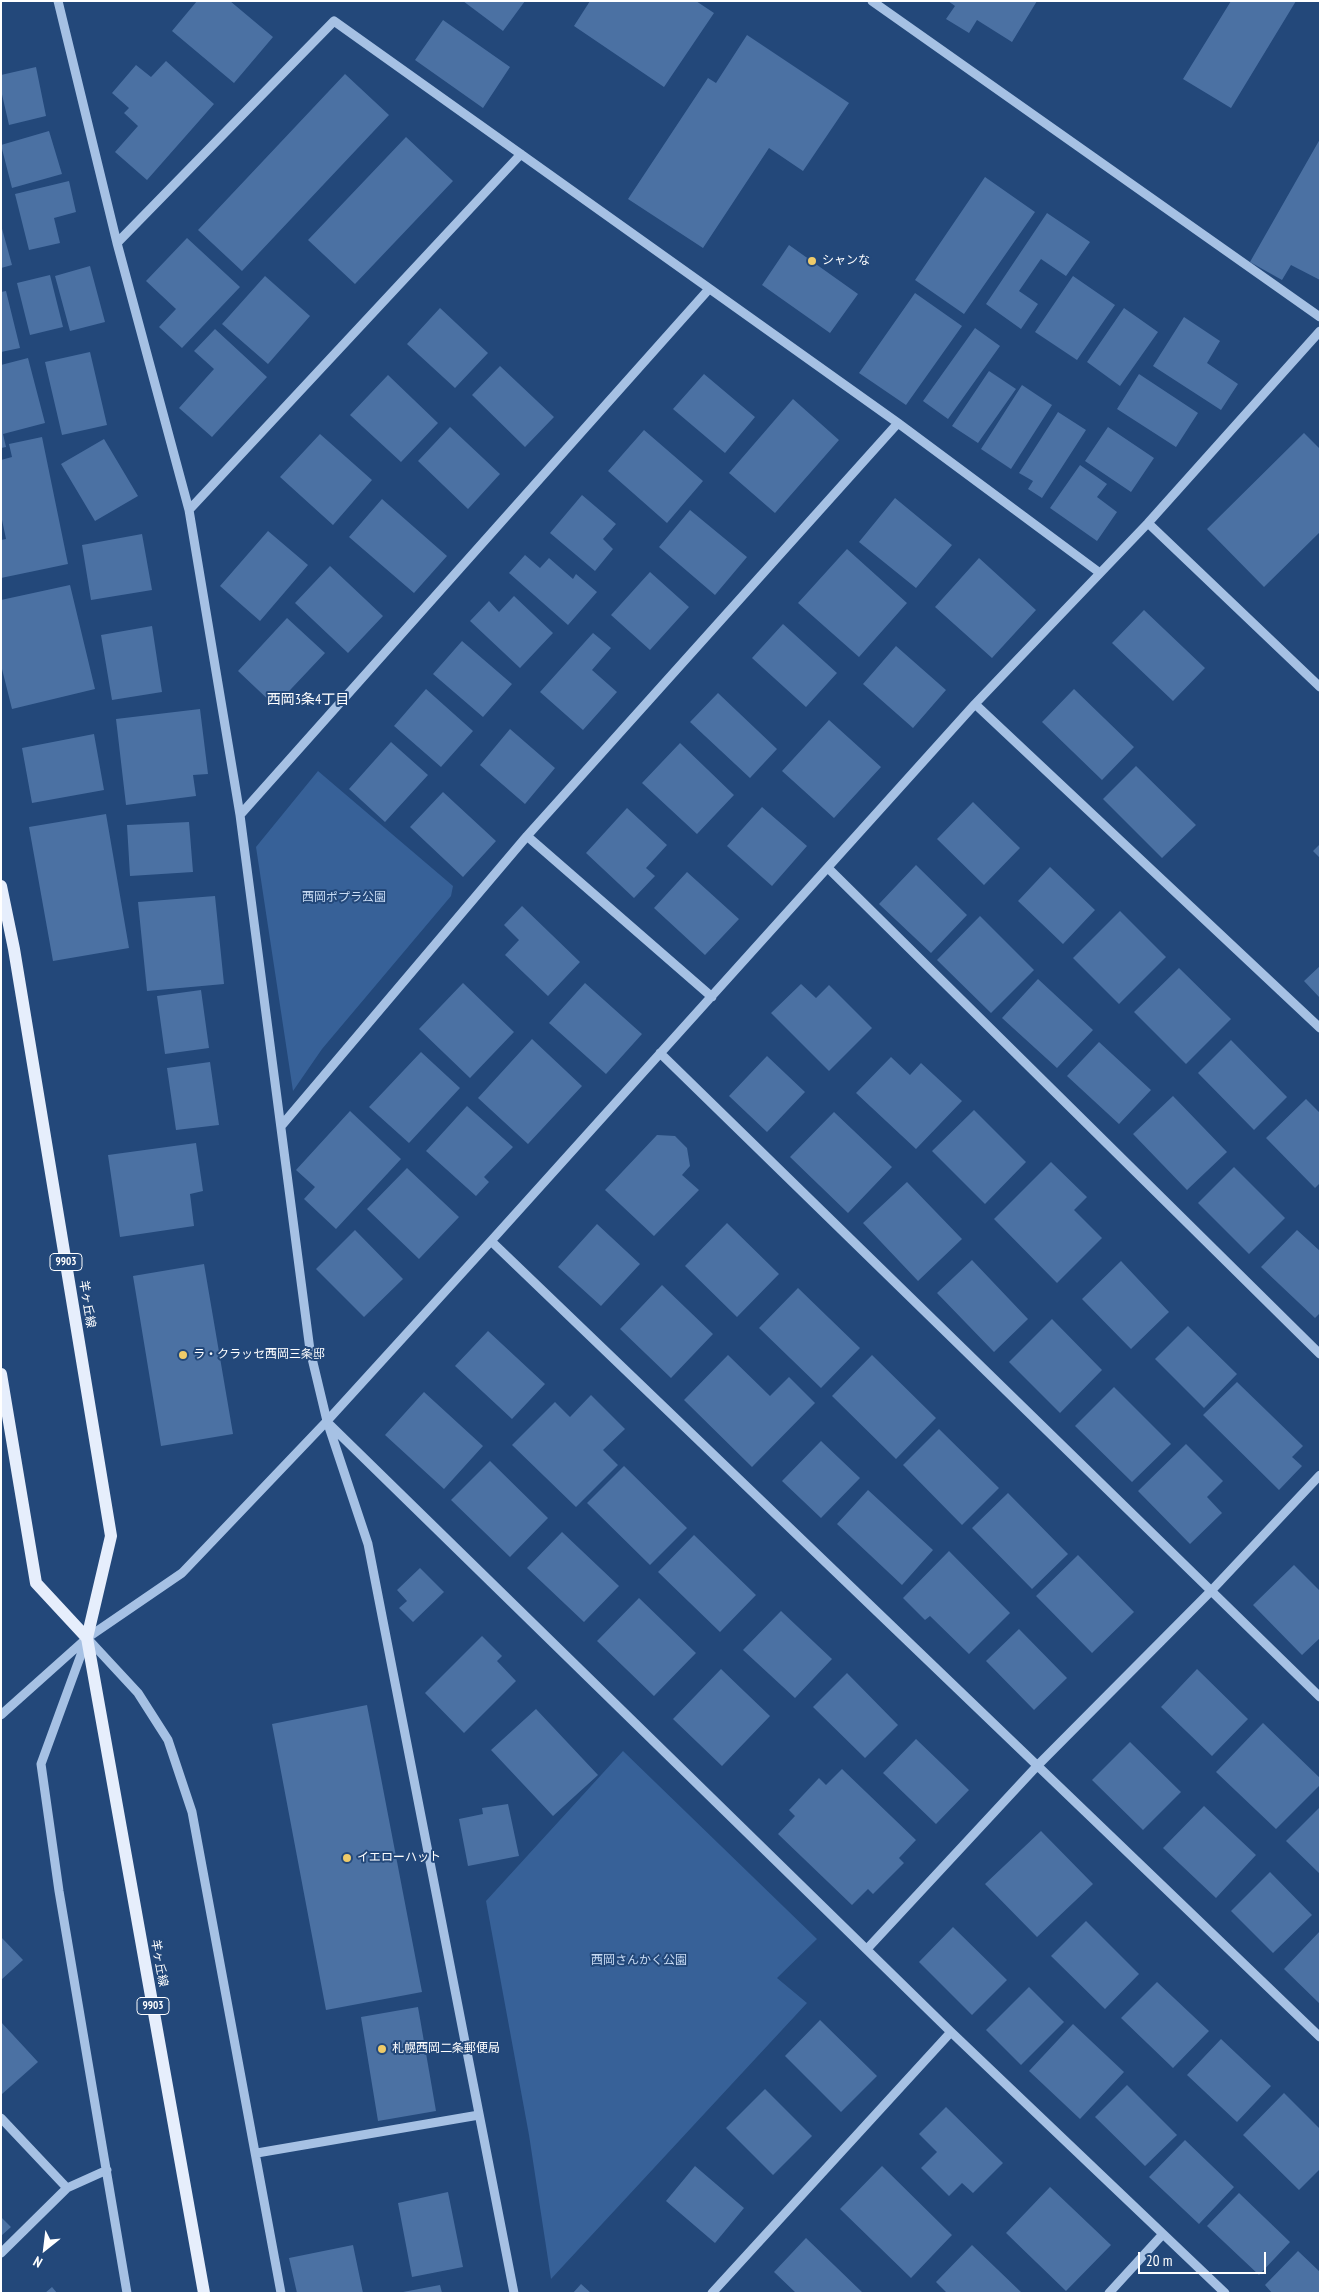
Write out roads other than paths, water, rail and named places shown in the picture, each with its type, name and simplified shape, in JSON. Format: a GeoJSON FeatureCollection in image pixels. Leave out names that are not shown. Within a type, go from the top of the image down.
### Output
{"type":"FeatureCollection","features":[{"type":"Feature","properties":{"kind":"main road","name":"羊ヶ丘線"},"geometry":{"type":"LineString","coordinates":[[1,886],[14,949],[111,1536],[87,1638],[204,2293]]}},
{"type":"Feature","properties":{"kind":"main road"},"geometry":{"type":"LineString","coordinates":[[1,1374],[36,1583],[87,1638]]}},
{"type":"Feature","properties":{"kind":"street"},"geometry":{"type":"LineString","coordinates":[[58,1],[117,243],[189,510],[240,815],[310,1350],[327,1421],[368,1544],[514,2293]]}},
{"type":"Feature","properties":{"kind":"street"},"geometry":{"type":"LineString","coordinates":[[872,1],[1320,317]]}},
{"type":"Feature","properties":{"kind":"street"},"geometry":{"type":"LineString","coordinates":[[117,243],[334,21],[898,423],[1100,573]]}},
{"type":"Feature","properties":{"kind":"street"},"geometry":{"type":"LineString","coordinates":[[189,510],[521,154]]}},
{"type":"Feature","properties":{"kind":"street"},"geometry":{"type":"LineString","coordinates":[[240,815],[709,289]]}},
{"type":"Feature","properties":{"kind":"street"},"geometry":{"type":"LineString","coordinates":[[1,1715],[87,1638],[182,1573],[327,1421],[975,704],[1148,523],[1320,331]]}},
{"type":"Feature","properties":{"kind":"street"},"geometry":{"type":"LineString","coordinates":[[282,1125],[527,836],[898,423]]}},
{"type":"Feature","properties":{"kind":"street"},"geometry":{"type":"LineString","coordinates":[[1148,523],[1320,687]]}},
{"type":"Feature","properties":{"kind":"street"},"geometry":{"type":"LineString","coordinates":[[975,704],[1320,1028]]}},
{"type":"Feature","properties":{"kind":"street"},"geometry":{"type":"LineString","coordinates":[[527,836],[712,997]]}},
{"type":"Feature","properties":{"kind":"street"},"geometry":{"type":"LineString","coordinates":[[828,868],[1320,1354]]}},
{"type":"Feature","properties":{"kind":"street"},"geometry":{"type":"LineString","coordinates":[[660,1053],[1320,1697]]}},
{"type":"Feature","properties":{"kind":"street"},"geometry":{"type":"LineString","coordinates":[[490,1241],[1320,2037]]}},
{"type":"Feature","properties":{"kind":"street"},"geometry":{"type":"LineString","coordinates":[[327,1421],[951,2032],[1226,2293]]}},
{"type":"Feature","properties":{"kind":"street"},"geometry":{"type":"LineString","coordinates":[[867,1949],[1037,1766],[1210,1591],[1320,1475]]}},
{"type":"Feature","properties":{"kind":"street"},"geometry":{"type":"LineString","coordinates":[[87,1638],[138,1694],[168,1740],[192,1812],[257,2153],[281,2293]]}},
{"type":"Feature","properties":{"kind":"street"},"geometry":{"type":"LineString","coordinates":[[87,1638],[41,1764],[59,1891],[127,2293]]}},
{"type":"Feature","properties":{"kind":"street"},"geometry":{"type":"LineString","coordinates":[[712,2293],[951,2032]]}},
{"type":"Feature","properties":{"kind":"street"},"geometry":{"type":"LineString","coordinates":[[257,2153],[480,2114]]}},
{"type":"Feature","properties":{"kind":"street"},"geometry":{"type":"LineString","coordinates":[[1,2118],[67,2188]]}},
{"type":"Feature","properties":{"kind":"street"},"geometry":{"type":"LineString","coordinates":[[1,2253],[67,2188],[107,2170]]}},
{"type":"Feature","properties":{"kind":"street"},"geometry":{"type":"LineString","coordinates":[[1109,2293],[1163,2234]]}},
{"type":"Feature","properties":{"kind":"place","name":"シャンな"},"geometry":{"type":"Point","coordinates":[812,261]}},
{"type":"Feature","properties":{"kind":"place","name":"ラ・クラッセ西岡三条邸"},"geometry":{"type":"Point","coordinates":[183,1355]}},
{"type":"Feature","properties":{"kind":"place","name":"イエローハット"},"geometry":{"type":"Point","coordinates":[347,1858]}},
{"type":"Feature","properties":{"kind":"place","name":"札幌西岡二条郵便局"},"geometry":{"type":"Point","coordinates":[382,2049]}},
{"type":"Feature","properties":{"kind":"district","name":"西岡3条4丁目"},"geometry":{"type":"Point","coordinates":[308,700]}},
{"type":"Feature","properties":{"kind":"park label","name":"西岡ポプラ公園"},"geometry":{"type":"Point","coordinates":[344,898]}},
{"type":"Feature","properties":{"kind":"park label","name":"西岡さんかく公園"},"geometry":{"type":"Point","coordinates":[639,1961]}}]}
